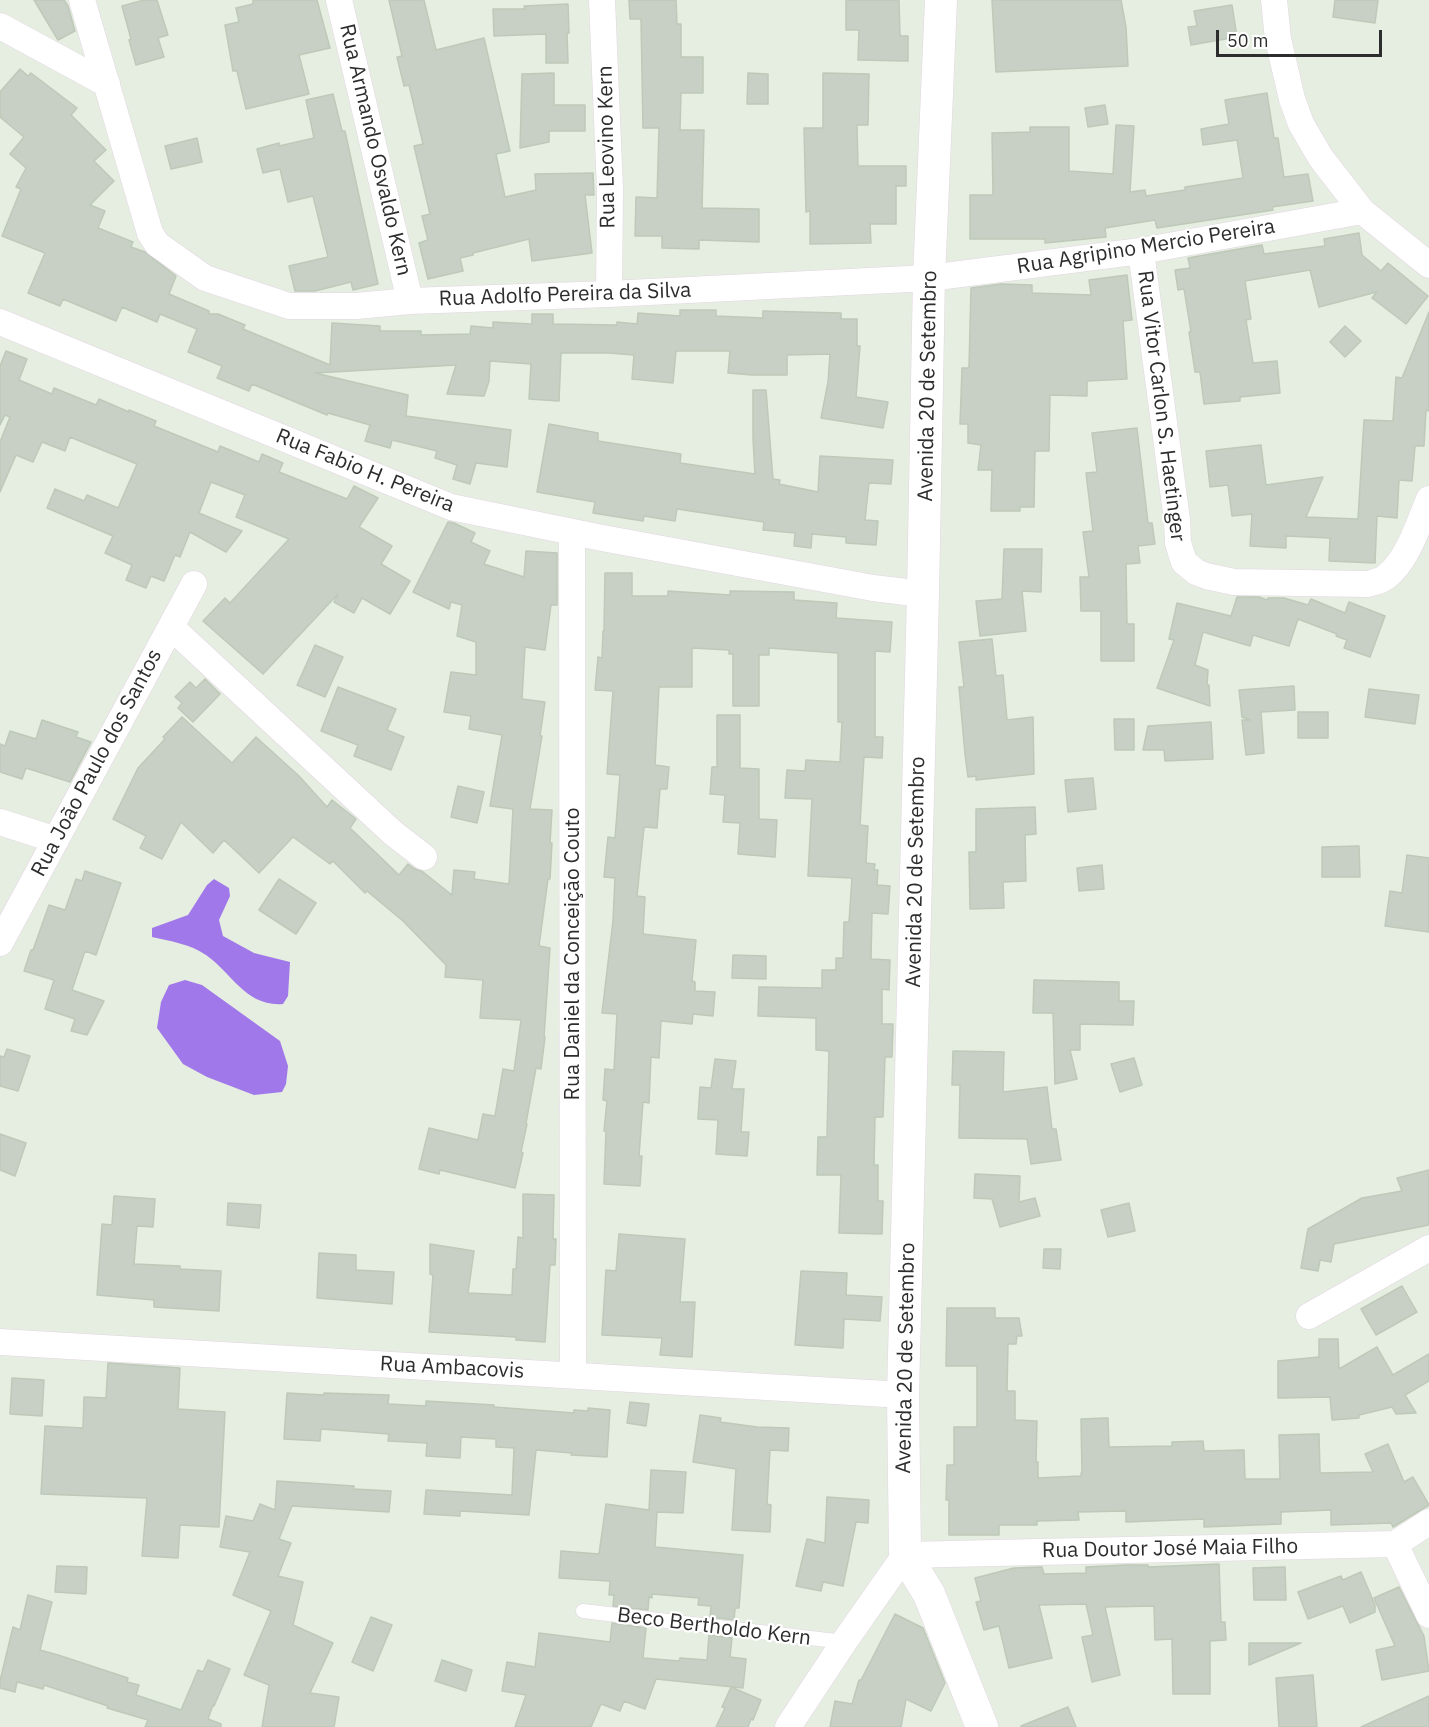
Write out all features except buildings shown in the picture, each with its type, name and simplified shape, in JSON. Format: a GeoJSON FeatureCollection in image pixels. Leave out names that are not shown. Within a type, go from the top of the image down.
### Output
{"type":"FeatureCollection","features":[{"type":"Feature","properties":{"kind":"street","name":"Rua Adolfo Pereira da Silva"},"geometry":{"type":"LineString","coordinates":[[82,0],[150,233],[157,244],[205,278],[289,306],[356,306],[410,301],[609,294],[929,278]]}},
{"type":"Feature","properties":{"kind":"street","name":"Rua Armando Osvaldo Kern"},"geometry":{"type":"LineString","coordinates":[[339,0],[410,301]]}},
{"type":"Feature","properties":{"kind":"street","name":"Rua Leovino Kern"},"geometry":{"type":"LineString","coordinates":[[602,0],[609,190],[609,294]]}},
{"type":"Feature","properties":{"kind":"street","name":"Avenida 20 de Setembro"},"geometry":{"type":"LineString","coordinates":[[905,1555],[903,1395],[929,278],[942,0]]}},
{"type":"Feature","properties":{"kind":"street"},"geometry":{"type":"LineString","coordinates":[[1274,0],[1278,39],[1292,99],[1301,124],[1321,158],[1362,211],[1429,266]]}},
{"type":"Feature","properties":{"kind":"street"},"geometry":{"type":"LineString","coordinates":[[0,26],[107,84]]}},
{"type":"Feature","properties":{"kind":"street","name":"Rua Agripino Mercio Pereira"},"geometry":{"type":"LineString","coordinates":[[929,278],[1141,251],[1362,211]]}},
{"type":"Feature","properties":{"kind":"street","name":"Rua Vitor Carlon S. Haetinger"},"geometry":{"type":"LineString","coordinates":[[1141,251],[1177,520],[1178,543],[1184,562],[1196,572],[1234,582],[1368,584],[1384,579],[1394,569],[1411,543],[1429,499]]}},
{"type":"Feature","properties":{"kind":"street","name":"Rua Fabio H. Pereira"},"geometry":{"type":"LineString","coordinates":[[0,322],[451,507],[873,588],[923,594]]}},
{"type":"Feature","properties":{"kind":"street","name":"Rua Daniel da Conceição Couto"},"geometry":{"type":"LineString","coordinates":[[572,532],[573,1375]]}},
{"type":"Feature","properties":{"kind":"street","name":"Rua João Paulo dos Santos"},"geometry":{"type":"LineString","coordinates":[[0,943],[194,584]]}},
{"type":"Feature","properties":{"kind":"street"},"geometry":{"type":"LineString","coordinates":[[171,627],[384,825],[423,857]]}},
{"type":"Feature","properties":{"kind":"street"},"geometry":{"type":"LineString","coordinates":[[0,822],[56,840]]}},
{"type":"Feature","properties":{"kind":"street"},"geometry":{"type":"LineString","coordinates":[[1309,1316],[1429,1248]]}},
{"type":"Feature","properties":{"kind":"street","name":"Rua Ambacovis"},"geometry":{"type":"LineString","coordinates":[[0,1342],[903,1395]]}},
{"type":"Feature","properties":{"kind":"street"},"geometry":{"type":"LineString","coordinates":[[1429,1522],[1395,1544],[1429,1615]]}},
{"type":"Feature","properties":{"kind":"street","name":"Rua Doutor José Maia Filho"},"geometry":{"type":"LineString","coordinates":[[905,1555],[1395,1544]]}},
{"type":"Feature","properties":{"kind":"street"},"geometry":{"type":"LineString","coordinates":[[788,1727],[905,1555],[929,1594],[982,1727]]}},
{"type":"Feature","properties":{"kind":"lane","name":"Beco Bertholdo Kern"},"geometry":{"type":"LineString","coordinates":[[583,1611],[844,1642]]}},
{"type":"Feature","properties":{"kind":"shaded area"},"geometry":{"type":"Polygon","coordinates":[[[214,879],[229,888],[230,896],[219,920],[223,936],[254,953],[290,962],[288,996],[283,1004],[270,1003],[249,995],[215,962],[200,951],[180,943],[152,937],[152,928],[188,915],[207,885],[214,879]]]}},
{"type":"Feature","properties":{"kind":"shaded area"},"geometry":{"type":"Polygon","coordinates":[[[185,980],[202,985],[280,1041],[288,1066],[286,1084],[282,1092],[254,1095],[207,1077],[183,1064],[157,1028],[161,1002],[169,985],[185,980]]]}}]}
